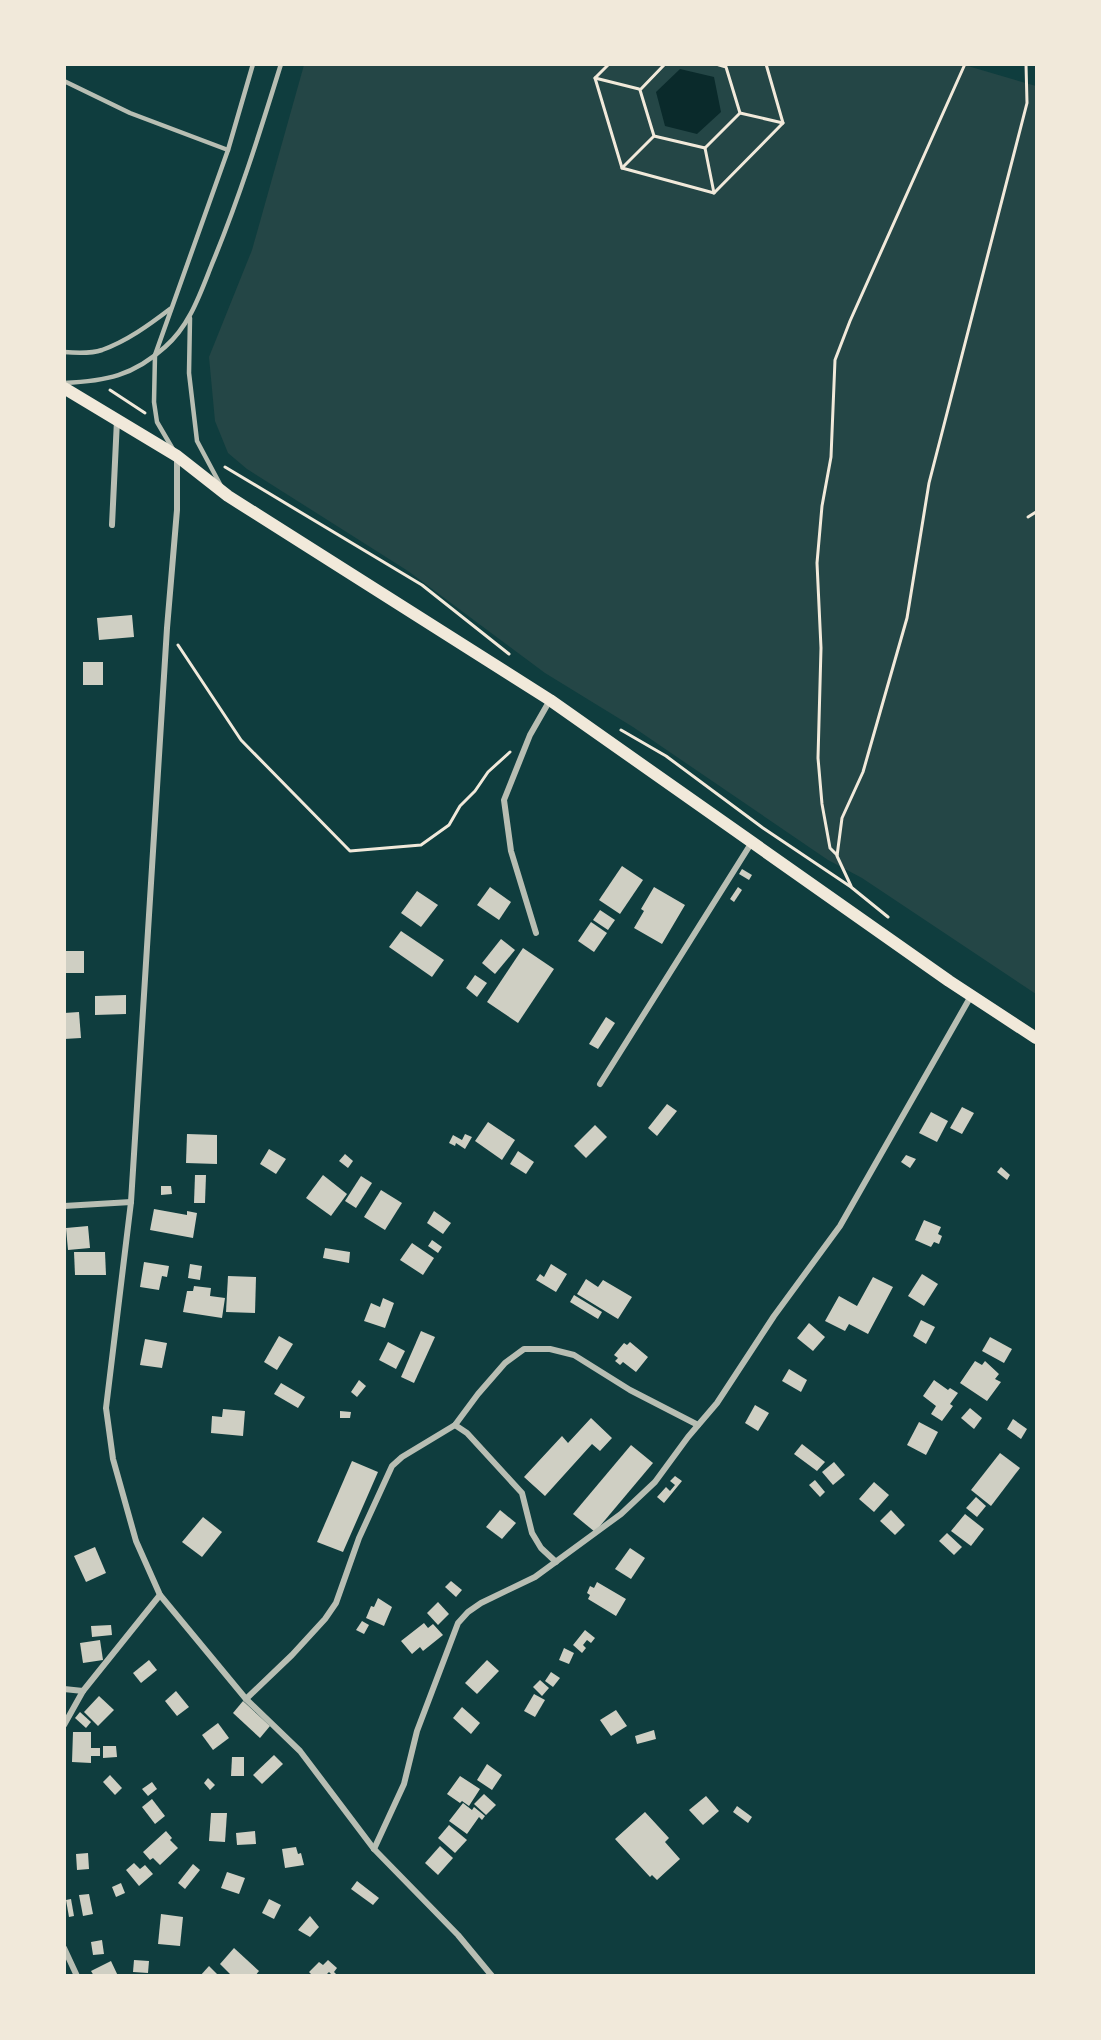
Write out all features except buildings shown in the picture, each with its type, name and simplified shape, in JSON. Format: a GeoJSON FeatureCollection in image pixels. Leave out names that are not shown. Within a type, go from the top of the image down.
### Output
{"type":"FeatureCollection","features":[{"type":"Feature","properties":{"kind":"main road"},"geometry":{"type":"LineString","coordinates":[[64,388],[177,456],[228,496],[550,700],[971,996],[1036,1038]]}},
{"type":"Feature","properties":{"kind":"street"},"geometry":{"type":"LineString","coordinates":[[112,525],[117,420]]}},
{"type":"Feature","properties":{"kind":"street"},"geometry":{"type":"LineString","coordinates":[[177,456],[177,510],[131,1202],[106,1408],[113,1459],[133,1531],[160,1595],[246,1699],[300,1751],[374,1849],[458,1935],[492,1976]]}},
{"type":"Feature","properties":{"kind":"street"},"geometry":{"type":"LineString","coordinates":[[537,933],[511,851],[504,800],[530,735],[550,700]]}},
{"type":"Feature","properties":{"kind":"street"},"geometry":{"type":"LineString","coordinates":[[600,1084],[753,842]]}},
{"type":"Feature","properties":{"kind":"street"},"geometry":{"type":"LineString","coordinates":[[374,1849],[404,1784],[417,1731],[458,1623],[474,1607],[535,1577],[621,1514],[655,1482],[717,1403],[774,1316],[840,1226],[971,996]]}},
{"type":"Feature","properties":{"kind":"street"},"geometry":{"type":"LineString","coordinates":[[64,1206],[131,1202]]}},
{"type":"Feature","properties":{"kind":"street"},"geometry":{"type":"LineString","coordinates":[[246,1699],[292,1655],[325,1619],[336,1603],[360,1538],[392,1466],[402,1456],[455,1425],[505,1363],[524,1349],[550,1349],[574,1355],[630,1390],[698,1425]]}},
{"type":"Feature","properties":{"kind":"street"},"geometry":{"type":"LineString","coordinates":[[455,1425],[467,1433],[522,1493],[532,1533],[541,1548],[555,1562]]}},
{"type":"Feature","properties":{"kind":"street"},"geometry":{"type":"LineString","coordinates":[[64,1725],[83,1691],[160,1595]]}},
{"type":"Feature","properties":{"kind":"street"},"geometry":{"type":"LineString","coordinates":[[64,1689],[83,1691]]}},
{"type":"Feature","properties":{"kind":"street"},"geometry":{"type":"LineString","coordinates":[[64,1948],[77,1976]]}},
{"type":"Feature","properties":{"kind":"lane"},"geometry":{"type":"LineString","coordinates":[[177,456],[157,422],[154,402],[155,355],[228,150],[253,64]]}},
{"type":"Feature","properties":{"kind":"lane"},"geometry":{"type":"LineString","coordinates":[[64,383],[99,382],[129,372],[167,346],[190,318],[236,206],[281,64]]}},
{"type":"Feature","properties":{"kind":"lane"},"geometry":{"type":"LineString","coordinates":[[64,81],[130,113],[228,150]]}},
{"type":"Feature","properties":{"kind":"lane"},"geometry":{"type":"LineString","coordinates":[[64,352],[81,353],[101,350],[141,331],[171,308]]}},
{"type":"Feature","properties":{"kind":"lane"},"geometry":{"type":"LineString","coordinates":[[190,318],[189,372],[197,441],[228,496]]}},
{"type":"Feature","properties":{"kind":"path"},"geometry":{"type":"LineString","coordinates":[[595,78],[609,64]]}},
{"type":"Feature","properties":{"kind":"path"},"geometry":{"type":"LineString","coordinates":[[640,90],[665,64]]}},
{"type":"Feature","properties":{"kind":"path"},"geometry":{"type":"LineString","coordinates":[[716,64],[727,66],[740,113]]}},
{"type":"Feature","properties":{"kind":"path"},"geometry":{"type":"LineString","coordinates":[[766,64],[783,123]]}},
{"type":"Feature","properties":{"kind":"path"},"geometry":{"type":"LineString","coordinates":[[851,887],[837,856],[830,848],[822,804],[818,758],[821,648],[817,563],[822,506],[831,457],[835,360],[850,321],[965,64]]}},
{"type":"Feature","properties":{"kind":"path"},"geometry":{"type":"LineString","coordinates":[[837,856],[842,818],[863,772],[907,618],[928,483],[1027,103],[1026,64]]}},
{"type":"Feature","properties":{"kind":"path"},"geometry":{"type":"LineString","coordinates":[[595,78],[640,90]]}},
{"type":"Feature","properties":{"kind":"path"},"geometry":{"type":"LineString","coordinates":[[595,78],[622,168]]}},
{"type":"Feature","properties":{"kind":"path"},"geometry":{"type":"LineString","coordinates":[[640,90],[654,136]]}},
{"type":"Feature","properties":{"kind":"path"},"geometry":{"type":"LineString","coordinates":[[740,113],[783,123]]}},
{"type":"Feature","properties":{"kind":"path"},"geometry":{"type":"LineString","coordinates":[[705,148],[740,113]]}},
{"type":"Feature","properties":{"kind":"path"},"geometry":{"type":"LineString","coordinates":[[714,192],[783,123]]}},
{"type":"Feature","properties":{"kind":"path"},"geometry":{"type":"LineString","coordinates":[[622,168],[654,136]]}},
{"type":"Feature","properties":{"kind":"path"},"geometry":{"type":"LineString","coordinates":[[654,136],[705,148]]}},
{"type":"Feature","properties":{"kind":"path"},"geometry":{"type":"LineString","coordinates":[[705,148],[714,192]]}},
{"type":"Feature","properties":{"kind":"path"},"geometry":{"type":"LineString","coordinates":[[622,168],[714,192]]}},
{"type":"Feature","properties":{"kind":"path"},"geometry":{"type":"LineString","coordinates":[[1028,517],[1036,512]]}},
{"type":"Feature","properties":{"kind":"path"},"geometry":{"type":"LineString","coordinates":[[168,628],[241,740],[350,851],[421,845],[449,825],[460,806],[475,791],[488,772],[530,735]]}},
{"type":"Feature","properties":{"kind":"shaded area"},"geometry":{"type":"Polygon","coordinates":[[[961,64],[1036,86],[1036,994],[862,878],[828,860],[633,727],[545,673],[408,571],[247,469],[228,453],[215,421],[209,357],[252,250],[304,65],[961,64]]]}},
{"type":"Feature","properties":{"kind":"shaded area"},"geometry":{"type":"Polygon","coordinates":[[[680,69],[714,77],[721,112],[697,134],[665,126],[656,92],[680,69]]]}}]}
